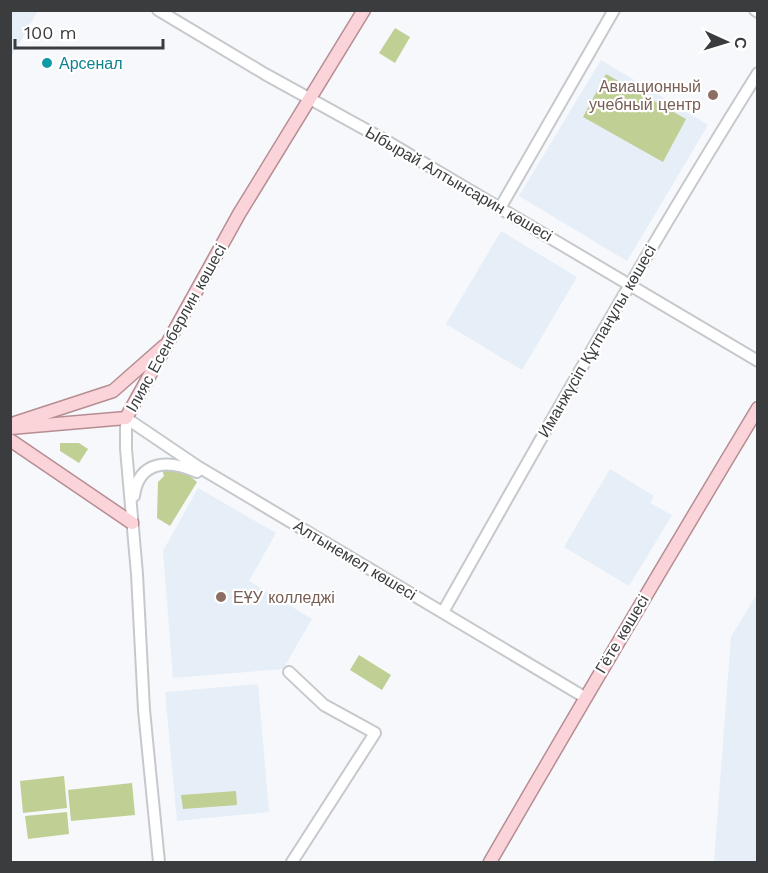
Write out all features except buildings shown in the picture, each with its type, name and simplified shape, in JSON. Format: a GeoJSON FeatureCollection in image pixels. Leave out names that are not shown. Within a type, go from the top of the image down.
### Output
{"type":"FeatureCollection","features":[{"type":"Feature","properties":{"kind":"main road","name":"Ілияс Есенберлин көшесі"},"geometry":{"type":"LineString","coordinates":[[126,418],[239,214],[364,10]]}},
{"type":"Feature","properties":{"kind":"main road"},"geometry":{"type":"LineString","coordinates":[[10,427],[114,391],[171,339]]}},
{"type":"Feature","properties":{"kind":"main road","name":"Гёте көшесі"},"geometry":{"type":"LineString","coordinates":[[490,862],[758,408]]}},
{"type":"Feature","properties":{"kind":"main road"},"geometry":{"type":"LineString","coordinates":[[10,427],[126,418]]}},
{"type":"Feature","properties":{"kind":"main road"},"geometry":{"type":"LineString","coordinates":[[10,440],[132,523]]}},
{"type":"Feature","properties":{"kind":"street","name":"Ыбырай Алтынсарин көшесі"},"geometry":{"type":"LineString","coordinates":[[159,10],[174,14],[310,99],[500,208],[758,361]]}},
{"type":"Feature","properties":{"kind":"street"},"geometry":{"type":"LineString","coordinates":[[500,208],[614,10]]}},
{"type":"Feature","properties":{"kind":"street","name":"Иманжүсіп Құтпанұлы көшесі"},"geometry":{"type":"LineString","coordinates":[[443,612],[629,285],[758,73]]}},
{"type":"Feature","properties":{"kind":"street","name":"Алтынемел көшесі"},"geometry":{"type":"LineString","coordinates":[[126,418],[227,484],[586,698]]}},
{"type":"Feature","properties":{"kind":"street","name":"Ілияс Есенберлин көшесі"},"geometry":{"type":"LineString","coordinates":[[126,418],[126,449],[144,710],[159,862]]}},
{"type":"Feature","properties":{"kind":"street"},"geometry":{"type":"LineString","coordinates":[[132,523],[135,488],[140,477],[155,466],[167,463],[184,466],[227,484]]}},
{"type":"Feature","properties":{"kind":"street"},"geometry":{"type":"LineString","coordinates":[[289,672],[324,705],[375,733],[292,862]]}},
{"type":"Feature","properties":{"kind":"shaded area"},"geometry":{"type":"Polygon","coordinates":[[[10,11],[38,11],[11,57],[10,11]]]}},
{"type":"Feature","properties":{"kind":"shaded area"},"geometry":{"type":"Polygon","coordinates":[[[601,60],[708,125],[627,261],[519,196],[601,60]]]}},
{"type":"Feature","properties":{"kind":"shaded area"},"geometry":{"type":"Polygon","coordinates":[[[501,231],[577,277],[522,370],[446,324],[501,231]]]}},
{"type":"Feature","properties":{"kind":"shaded area"},"geometry":{"type":"Polygon","coordinates":[[[610,469],[654,496],[650,503],[672,515],[629,586],[564,547],[610,469]]]}},
{"type":"Feature","properties":{"kind":"shaded area","name":"ЕҰУ колледжі"},"geometry":{"type":"Polygon","coordinates":[[[198,488],[276,533],[249,581],[312,619],[283,669],[173,678],[163,551],[198,488]]]}},
{"type":"Feature","properties":{"kind":"shaded area"},"geometry":{"type":"Polygon","coordinates":[[[757,594],[757,862],[714,862],[731,637],[757,594]]]}},
{"type":"Feature","properties":{"kind":"shaded area"},"geometry":{"type":"Polygon","coordinates":[[[258,684],[269,812],[177,821],[165,692],[258,684]]]}},
{"type":"Feature","properties":{"kind":"green space"},"geometry":{"type":"Polygon","coordinates":[[[395,28],[410,37],[395,63],[379,53],[395,28]]]}},
{"type":"Feature","properties":{"kind":"green space"},"geometry":{"type":"Polygon","coordinates":[[[606,74],[686,119],[663,162],[583,117],[606,74]]]}},
{"type":"Feature","properties":{"kind":"green space"},"geometry":{"type":"Polygon","coordinates":[[[60,443],[79,443],[88,449],[79,463],[60,451],[60,443]]]}},
{"type":"Feature","properties":{"kind":"green space"},"geometry":{"type":"Polygon","coordinates":[[[179,467],[197,482],[170,526],[157,518],[158,482],[164,476],[162,469],[179,467]]]}},
{"type":"Feature","properties":{"kind":"green space"},"geometry":{"type":"Polygon","coordinates":[[[359,655],[391,675],[382,690],[350,670],[359,655]]]}},
{"type":"Feature","properties":{"kind":"green space"},"geometry":{"type":"Polygon","coordinates":[[[64,776],[67,808],[23,813],[20,781],[64,776]]]}},
{"type":"Feature","properties":{"kind":"green space"},"geometry":{"type":"Polygon","coordinates":[[[132,783],[135,815],[71,821],[68,790],[132,783]]]}},
{"type":"Feature","properties":{"kind":"green space"},"geometry":{"type":"Polygon","coordinates":[[[236,791],[237,805],[183,809],[181,795],[236,791]]]}},
{"type":"Feature","properties":{"kind":"green space"},"geometry":{"type":"Polygon","coordinates":[[[67,812],[69,834],[28,839],[25,816],[67,812]]]}},
{"type":"Feature","properties":{"kind":"place","name":"Арсенал"},"geometry":{"type":"Point","coordinates":[47,63]}},
{"type":"Feature","properties":{"kind":"place","name":"Авиационный учебный центр"},"geometry":{"type":"Point","coordinates":[713,95]}},
{"type":"Feature","properties":{"kind":"place","name":"ЕҰУ колледжі"},"geometry":{"type":"Point","coordinates":[221,597]}}]}
